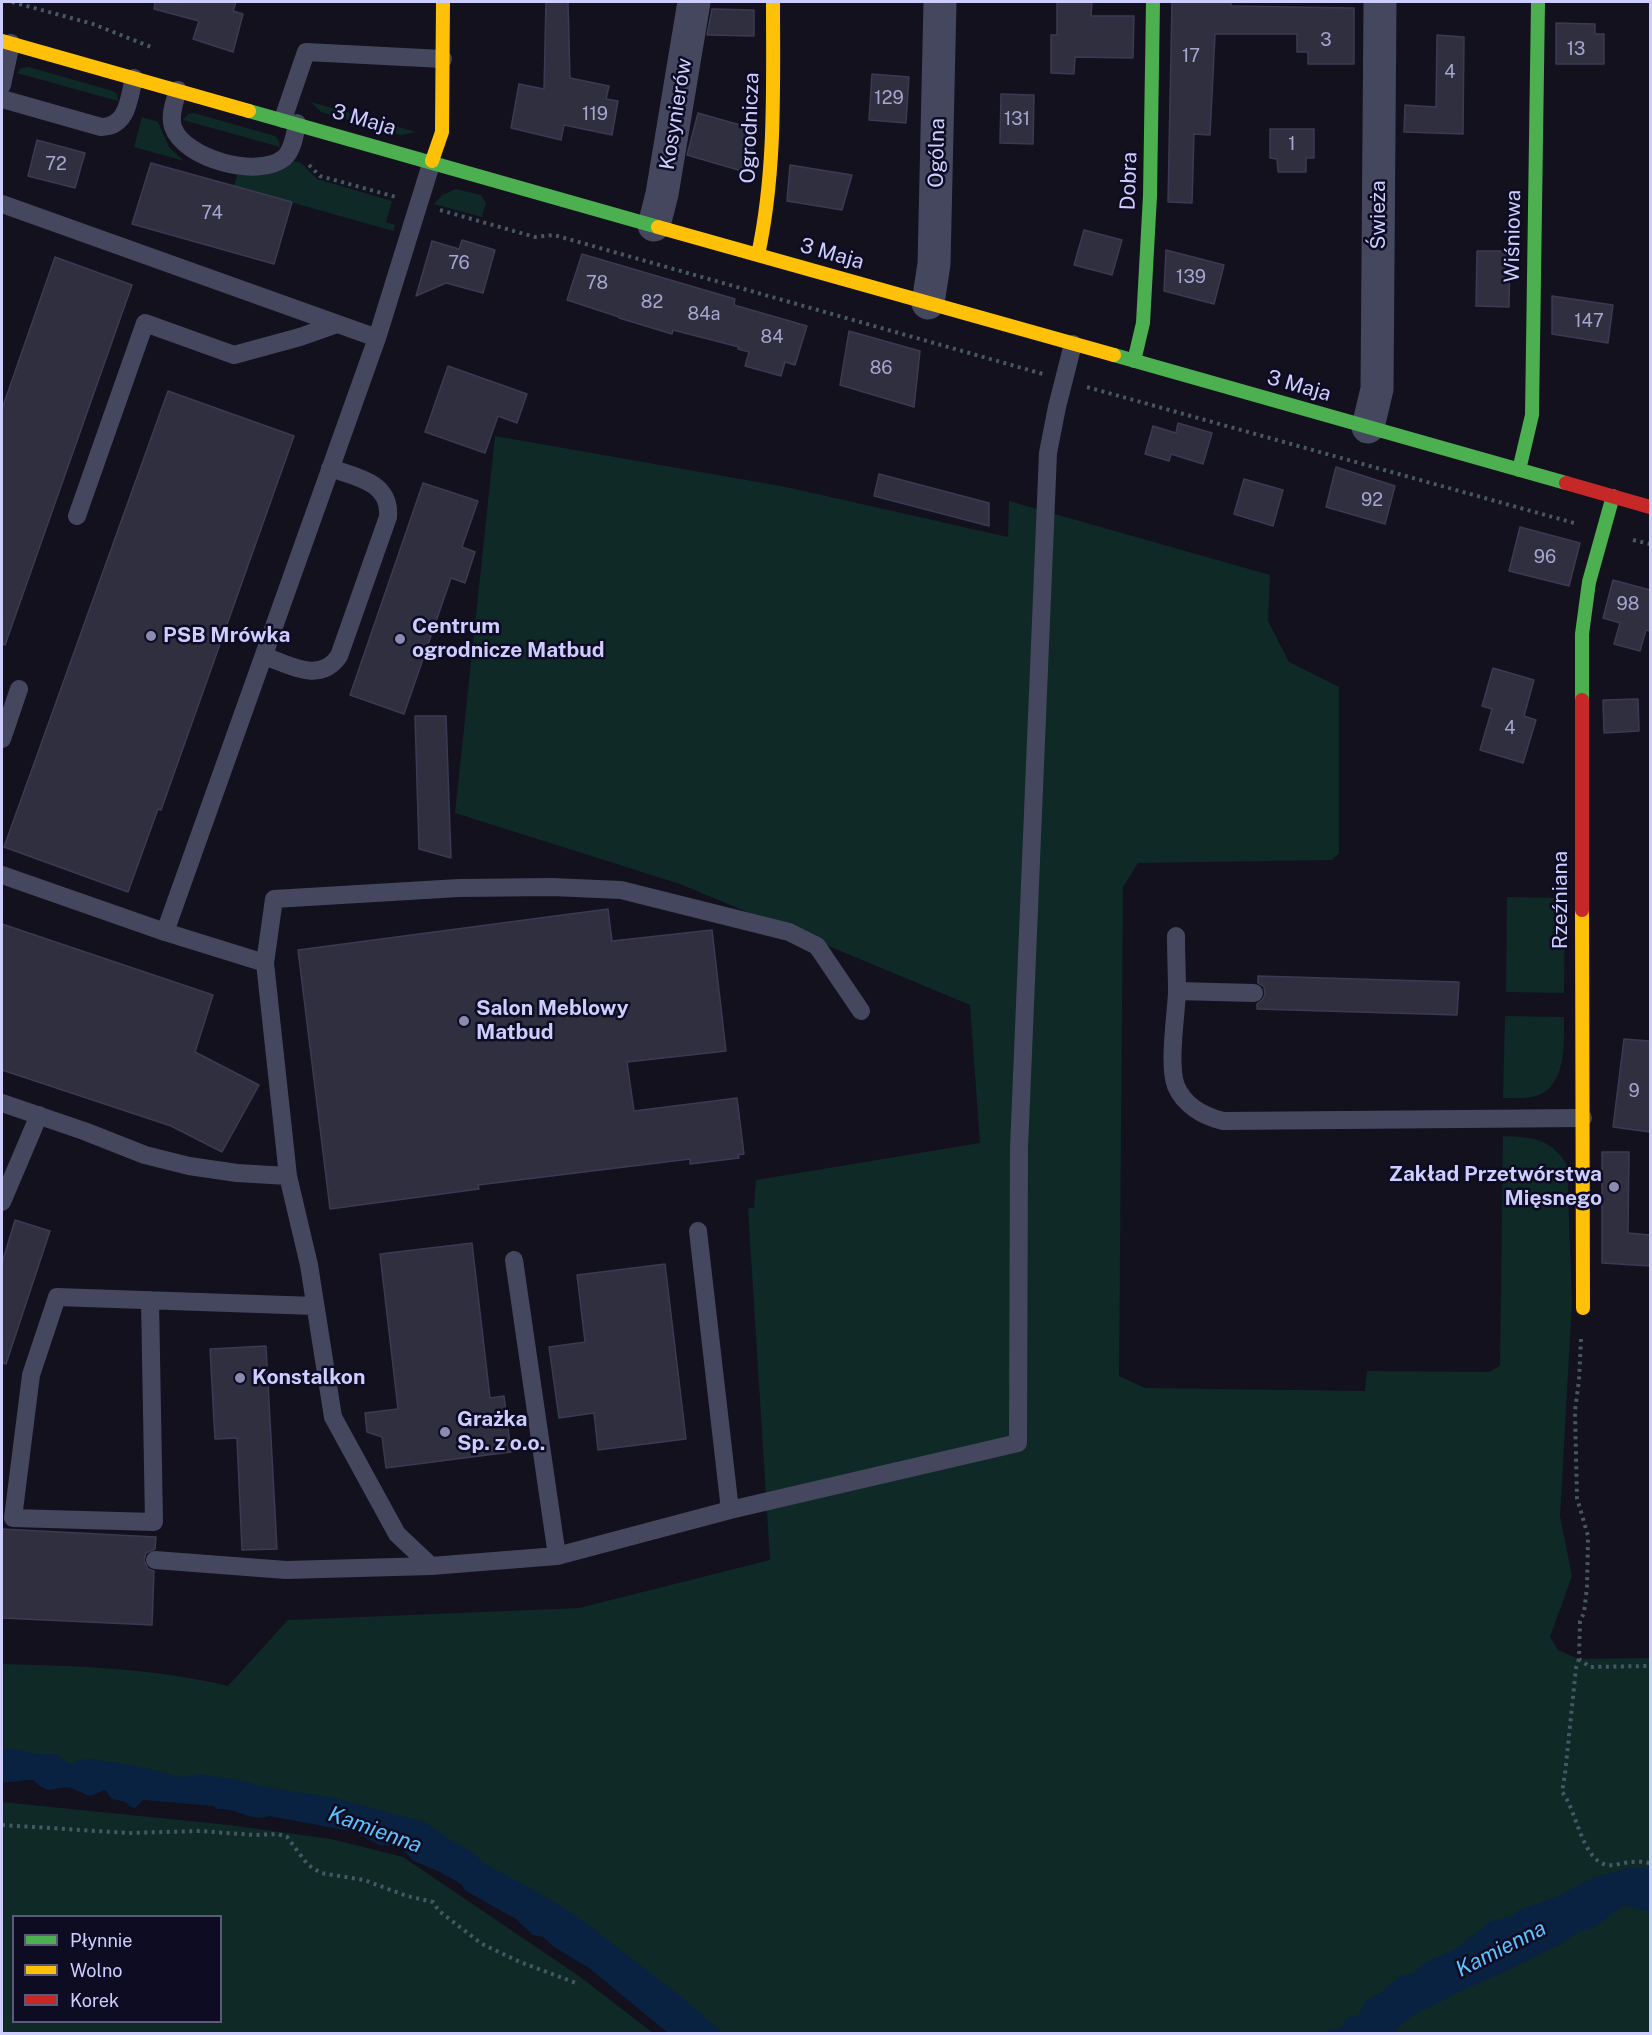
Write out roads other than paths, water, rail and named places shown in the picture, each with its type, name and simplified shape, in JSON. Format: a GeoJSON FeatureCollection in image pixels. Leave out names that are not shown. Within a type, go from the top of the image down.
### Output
{"type":"FeatureCollection","features":[{"type":"Feature","properties":{"kind":"street"},"geometry":{"type":"LineString","coordinates":[[432,161],[442,132],[443,2]]}},
{"type":"Feature","properties":{"kind":"street","name":"Kosynierów"},"geometry":{"type":"LineString","coordinates":[[654,225],[662,194],[694,2]]}},
{"type":"Feature","properties":{"kind":"street","name":"Ogrodnicza"},"geometry":{"type":"LineString","coordinates":[[758,255],[766,223],[772,153],[773,2]]}},
{"type":"Feature","properties":{"kind":"street","name":"Ogólna"},"geometry":{"type":"LineString","coordinates":[[928,303],[934,264],[940,2]]}},
{"type":"Feature","properties":{"kind":"street","name":"Dobra"},"geometry":{"type":"LineString","coordinates":[[1134,361],[1143,323],[1150,208],[1153,2]]}},
{"type":"Feature","properties":{"kind":"street","name":"Świeża"},"geometry":{"type":"LineString","coordinates":[[1368,427],[1377,388],[1380,2]]}},
{"type":"Feature","properties":{"kind":"street","name":"Wiśniowa"},"geometry":{"type":"LineString","coordinates":[[1519,470],[1532,415],[1538,2]]}},
{"type":"Feature","properties":{"kind":"street","name":"3 Maja"},"geometry":{"type":"LineString","coordinates":[[6,42],[1650,507]]}},
{"type":"Feature","properties":{"kind":"street","name":"Rzeźniana"},"geometry":{"type":"LineString","coordinates":[[1583,1308],[1582,634],[1589,582],[1613,496]]}},
{"type":"Feature","properties":{"kind":"lane"},"geometry":{"type":"LineString","coordinates":[[2,85],[6,42]]}},
{"type":"Feature","properties":{"kind":"lane"},"geometry":{"type":"LineString","coordinates":[[178,90],[172,116],[173,126],[180,138],[198,153],[242,166],[269,164],[279,161],[288,154],[290,121],[306,52],[443,58]]}},
{"type":"Feature","properties":{"kind":"lane"},"geometry":{"type":"LineString","coordinates":[[2,99],[108,127],[124,115],[135,78]]}},
{"type":"Feature","properties":{"kind":"lane"},"geometry":{"type":"LineString","coordinates":[[165,932],[377,338],[432,161]]}},
{"type":"Feature","properties":{"kind":"lane"},"geometry":{"type":"LineString","coordinates":[[2,204],[377,338]]}},
{"type":"Feature","properties":{"kind":"lane"},"geometry":{"type":"LineString","coordinates":[[76,516],[145,323],[234,355],[337,324]]}},
{"type":"Feature","properties":{"kind":"lane"},"geometry":{"type":"LineString","coordinates":[[155,1560],[286,1570],[432,1566],[557,1556],[730,1510],[1018,1443],[1019,1148],[1048,453],[1073,344]]}},
{"type":"Feature","properties":{"kind":"lane"},"geometry":{"type":"LineString","coordinates":[[264,656],[311,671],[322,671],[333,665],[339,656],[388,517],[389,507],[386,497],[378,488],[367,481],[330,468]]}},
{"type":"Feature","properties":{"kind":"lane"},"geometry":{"type":"LineString","coordinates":[[2,739],[19,689]]}},
{"type":"Feature","properties":{"kind":"lane"},"geometry":{"type":"LineString","coordinates":[[2,875],[165,932],[265,963]]}},
{"type":"Feature","properties":{"kind":"lane"},"geometry":{"type":"LineString","coordinates":[[432,1566],[397,1534],[333,1417],[309,1265],[288,1176],[265,963],[274,899],[459,888],[552,887],[621,890],[789,932],[817,946],[861,1011]]}},
{"type":"Feature","properties":{"kind":"lane"},"geometry":{"type":"LineString","coordinates":[[1176,936],[1177,991],[1173,1069],[1176,1085],[1185,1101],[1207,1117],[1222,1121],[1583,1118]]}},
{"type":"Feature","properties":{"kind":"lane"},"geometry":{"type":"LineString","coordinates":[[1177,991],[1254,993]]}},
{"type":"Feature","properties":{"kind":"lane"},"geometry":{"type":"LineString","coordinates":[[2,1103],[145,1155],[189,1166],[237,1173],[288,1176]]}},
{"type":"Feature","properties":{"kind":"lane"},"geometry":{"type":"LineString","coordinates":[[2,1202],[39,1115]]}},
{"type":"Feature","properties":{"kind":"lane"},"geometry":{"type":"LineString","coordinates":[[698,1230],[730,1510]]}},
{"type":"Feature","properties":{"kind":"lane"},"geometry":{"type":"LineString","coordinates":[[514,1260],[557,1556]]}},
{"type":"Feature","properties":{"kind":"lane"},"geometry":{"type":"LineString","coordinates":[[150,1300],[154,1522],[13,1518],[9,1490],[31,1375],[57,1297],[150,1300],[315,1306]]}},
{"type":"Feature","properties":{"kind":"water","name":"Kamienna"},"geometry":{"type":"Polygon","coordinates":[[[15,1749],[36,1754],[56,1754],[69,1764],[77,1760],[90,1759],[137,1766],[180,1777],[198,1774],[239,1780],[270,1788],[331,1797],[424,1822],[473,1853],[483,1863],[574,1914],[683,1998],[723,2033],[668,2033],[589,1968],[554,1947],[543,1937],[533,1935],[516,1919],[465,1890],[461,1884],[414,1861],[402,1849],[392,1845],[380,1845],[355,1832],[269,1816],[263,1818],[250,1816],[217,1809],[214,1806],[143,1800],[135,1808],[126,1802],[112,1799],[105,1790],[90,1796],[71,1788],[48,1790],[33,1780],[2,1782],[2,1750],[15,1749]]]}},
{"type":"Feature","properties":{"kind":"water","name":"Kamienna"},"geometry":{"type":"Polygon","coordinates":[[[1629,1868],[1650,1868],[1650,1911],[1625,1905],[1591,1929],[1579,1932],[1561,1944],[1414,2015],[1399,2026],[1394,2033],[1325,2033],[1329,2030],[1340,2029],[1349,2017],[1359,2015],[1365,2001],[1380,1993],[1400,1976],[1413,1974],[1423,1964],[1457,1948],[1489,1922],[1511,1916],[1519,1910],[1556,1897],[1592,1878],[1629,1868]]]}},
{"type":"Feature","properties":{"kind":"place","name":"PSB Mrówka"},"geometry":{"type":"Point","coordinates":[151,636]}},
{"type":"Feature","properties":{"kind":"place","name":"Centrum ogrodnicze Matbud"},"geometry":{"type":"Point","coordinates":[400,639]}},
{"type":"Feature","properties":{"kind":"place","name":"Salon Meblowy Matbud"},"geometry":{"type":"Point","coordinates":[464,1021]}},
{"type":"Feature","properties":{"kind":"place","name":"Zakład Przetwórstwa Mięsnego"},"geometry":{"type":"Point","coordinates":[1614,1187]}},
{"type":"Feature","properties":{"kind":"place","name":"Konstalkon"},"geometry":{"type":"Point","coordinates":[240,1378]}},
{"type":"Feature","properties":{"kind":"place","name":"Grażka Sp. z o.o."},"geometry":{"type":"Point","coordinates":[445,1432]}}]}
